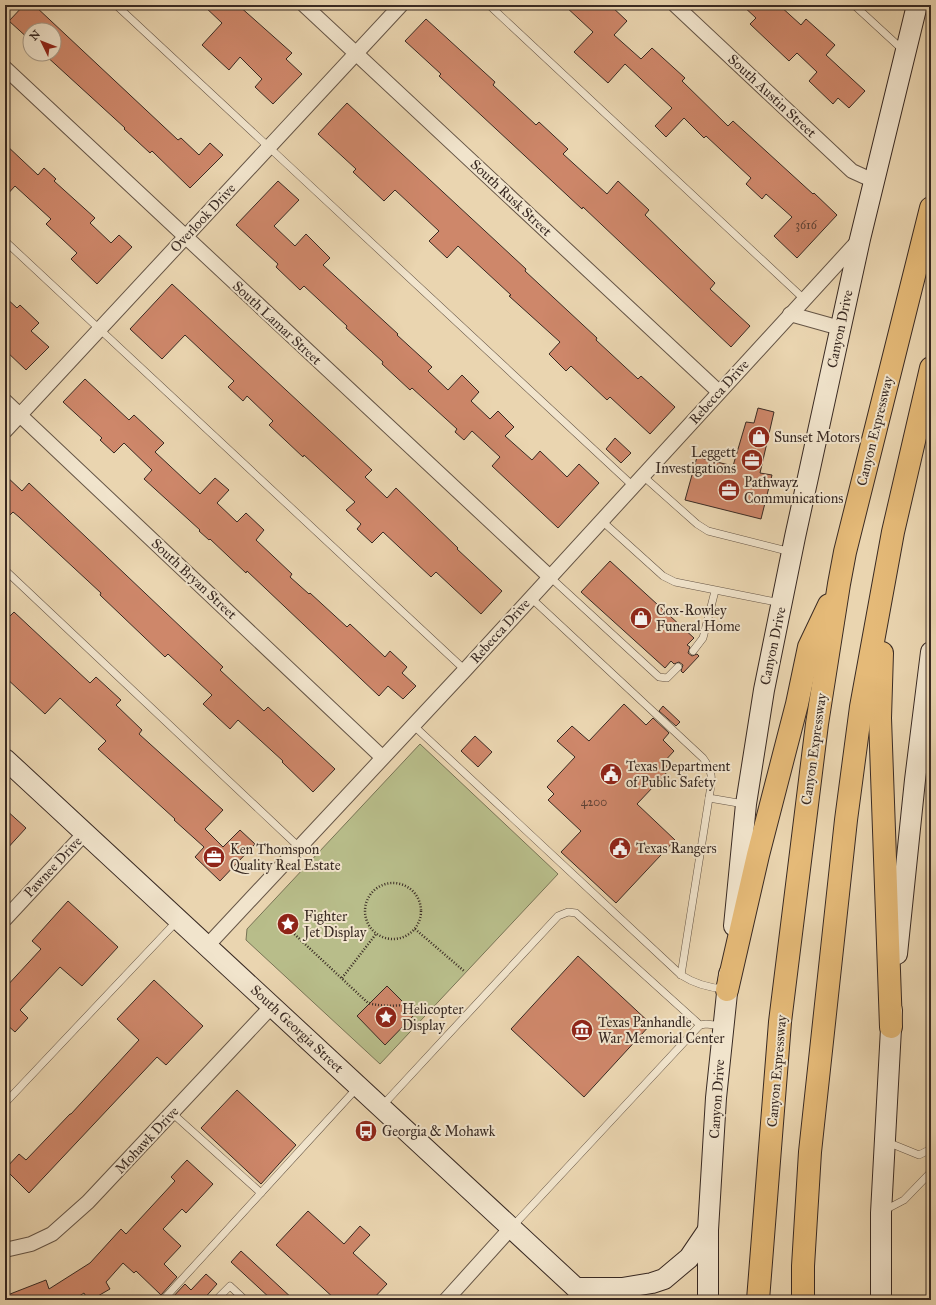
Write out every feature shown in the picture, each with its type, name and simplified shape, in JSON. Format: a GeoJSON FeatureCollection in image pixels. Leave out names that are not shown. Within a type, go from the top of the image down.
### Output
{"type":"FeatureCollection","features":[{"type":"Feature","properties":{"kind":"highway","name":"Canyon Expressway"},"geometry":{"type":"LineString","coordinates":[[758,1300],[780,1022],[817,724],[839,584],[845,552],[931,208]]}},
{"type":"Feature","properties":{"kind":"highway"},"geometry":{"type":"LineString","coordinates":[[803,1300],[810,1152],[846,820],[861,707],[893,532],[931,368]]}},
{"type":"Feature","properties":{"kind":"highway"},"geometry":{"type":"LineString","coordinates":[[885,579],[880,718],[891,1028]]}},
{"type":"Feature","properties":{"kind":"highway"},"geometry":{"type":"LineString","coordinates":[[727,990],[758,855],[797,704],[809,647],[839,584]]}},
{"type":"Feature","properties":{"kind":"main road","name":"Canyon Drive"},"geometry":{"type":"LineString","coordinates":[[708,1300],[708,1230],[716,1098],[746,804],[764,690],[840,328],[917,5]]}},
{"type":"Feature","properties":{"kind":"main road"},"geometry":{"type":"LineString","coordinates":[[881,1300],[881,1212],[891,1028],[899,919],[931,652]]}},
{"type":"Feature","properties":{"kind":"main road","name":"South Georgia Street"},"geometry":{"type":"LineString","coordinates":[[5,759],[582,1294]]}},
{"type":"Feature","properties":{"kind":"main road"},"geometry":{"type":"LineString","coordinates":[[582,1294],[652,1283],[664,1279],[689,1258],[708,1230]]}},
{"type":"Feature","properties":{"kind":"street","name":"South Rusk Street"},"geometry":{"type":"LineString","coordinates":[[304,5],[719,392]]}},
{"type":"Feature","properties":{"kind":"street","name":"Overlook Drive"},"geometry":{"type":"LineString","coordinates":[[5,431],[401,5]]}},
{"type":"Feature","properties":{"kind":"street","name":"South Austin Street"},"geometry":{"type":"LineString","coordinates":[[675,5],[852,171],[874,181]]}},
{"type":"Feature","properties":{"kind":"street","name":"South Lamar Street"},"geometry":{"type":"LineString","coordinates":[[5,68],[550,577]]}},
{"type":"Feature","properties":{"kind":"street","name":"Rebecca Drive"},"geometry":{"type":"LineString","coordinates":[[207,946],[602,522],[790,314],[860,239]]}},
{"type":"Feature","properties":{"kind":"street"},"geometry":{"type":"LineString","coordinates":[[790,314],[840,328]]}},
{"type":"Feature","properties":{"kind":"street","name":"South Bryan Street"},"geometry":{"type":"LineString","coordinates":[[5,401],[382,758]]}},
{"type":"Feature","properties":{"kind":"street","name":"Pawnee Drive"},"geometry":{"type":"LineString","coordinates":[[5,919],[85,832]]}},
{"type":"Feature","properties":{"kind":"street","name":"Mohawk Drive"},"geometry":{"type":"LineString","coordinates":[[5,1250],[30,1244],[52,1234],[88,1202],[272,1006]]}},
{"type":"Feature","properties":{"kind":"street"},"geometry":{"type":"LineString","coordinates":[[446,1300],[511,1228]]}},
{"type":"Feature","properties":{"kind":"lane"},"geometry":{"type":"LineString","coordinates":[[116,5],[269,147],[638,481],[708,531],[792,552]]}},
{"type":"Feature","properties":{"kind":"lane"},"geometry":{"type":"LineString","coordinates":[[489,5],[804,299]]}},
{"type":"Feature","properties":{"kind":"lane"},"geometry":{"type":"LineString","coordinates":[[854,5],[906,53]]}},
{"type":"Feature","properties":{"kind":"lane"},"geometry":{"type":"LineString","coordinates":[[5,241],[465,670]]}},
{"type":"Feature","properties":{"kind":"lane"},"geometry":{"type":"LineString","coordinates":[[602,522],[663,576],[675,582],[782,603]]}},
{"type":"Feature","properties":{"kind":"lane"},"geometry":{"type":"LineString","coordinates":[[5,570],[299,847]]}},
{"type":"Feature","properties":{"kind":"lane"},"geometry":{"type":"LineString","coordinates":[[550,577],[659,677],[667,678],[678,667]]}},
{"type":"Feature","properties":{"kind":"lane"},"geometry":{"type":"LineString","coordinates":[[693,651],[703,638],[715,591]]}},
{"type":"Feature","properties":{"kind":"lane"},"geometry":{"type":"LineString","coordinates":[[531,598],[703,758],[709,767],[712,778],[681,975]]}},
{"type":"Feature","properties":{"kind":"lane"},"geometry":{"type":"LineString","coordinates":[[413,725],[681,975],[690,982],[708,988],[727,990]]}},
{"type":"Feature","properties":{"kind":"lane"},"geometry":{"type":"LineString","coordinates":[[709,798],[746,804]]}},
{"type":"Feature","properties":{"kind":"lane"},"geometry":{"type":"LineString","coordinates":[[381,1107],[558,916],[568,912],[576,913],[700,1025]]}},
{"type":"Feature","properties":{"kind":"lane"},"geometry":{"type":"LineString","coordinates":[[5,1103],[178,919]]}},
{"type":"Feature","properties":{"kind":"lane"},"geometry":{"type":"LineString","coordinates":[[511,1228],[700,1025],[706,1024],[723,1026]]}},
{"type":"Feature","properties":{"kind":"lane"},"geometry":{"type":"LineString","coordinates":[[162,1300],[358,1086]]}},
{"type":"Feature","properties":{"kind":"lane"},"geometry":{"type":"LineString","coordinates":[[172,1113],[261,1193]]}},
{"type":"Feature","properties":{"kind":"lane"},"geometry":{"type":"LineString","coordinates":[[885,1142],[919,1155],[931,1149]]}},
{"type":"Feature","properties":{"kind":"lane"},"geometry":{"type":"LineString","coordinates":[[881,1212],[904,1200],[931,1172]]}},
{"type":"Feature","properties":{"kind":"lane"},"geometry":{"type":"LineString","coordinates":[[931,1243],[931,1300]]}},
{"type":"Feature","properties":{"kind":"lane"},"geometry":{"type":"LineString","coordinates":[[216,1300],[230,1286],[245,1300]]}},
{"type":"Feature","properties":{"kind":"path"},"geometry":{"type":"LineString","coordinates":[[388,883],[398,883],[407,886],[419,899],[422,908],[421,918],[415,929],[403,938],[394,940],[384,938],[376,934],[366,919],[365,909],[367,900],[372,892],[380,886],[388,883]]}},
{"type":"Feature","properties":{"kind":"path"},"geometry":{"type":"LineString","coordinates":[[415,929],[464,971]]}},
{"type":"Feature","properties":{"kind":"path"},"geometry":{"type":"LineString","coordinates":[[290,930],[368,1003],[380,1006],[412,1004],[424,1015]]}},
{"type":"Feature","properties":{"kind":"path"},"geometry":{"type":"LineString","coordinates":[[342,978],[376,934]]}},
{"type":"Feature","properties":{"kind":"green space"},"geometry":{"type":"Polygon","coordinates":[[[420,744],[558,874],[380,1064],[246,940],[247,929],[420,744]]]}},
{"type":"Feature","properties":{"kind":"building"},"geometry":{"type":"Polygon","coordinates":[[[24,5],[34,5],[52,22],[22,22],[22,33],[9,21],[24,5]]]}},
{"type":"Feature","properties":{"kind":"building"},"geometry":{"type":"Polygon","coordinates":[[[203,5],[238,5],[292,53],[286,59],[302,74],[273,104],[255,87],[262,79],[240,57],[229,70],[202,45],[222,23],[203,5]]]}},
{"type":"Feature","properties":{"kind":"building"},"geometry":{"type":"Polygon","coordinates":[[[564,5],[610,5],[627,21],[614,35],[641,59],[652,48],[685,78],[682,81],[728,126],[733,121],[837,215],[797,258],[774,236],[792,217],[766,194],[762,199],[746,184],[751,178],[706,136],[704,138],[684,118],[666,137],[655,126],[672,108],[625,64],[608,83],[574,52],[593,32],[564,5]]]}},
{"type":"Feature","properties":{"kind":"building"},"geometry":{"type":"Polygon","coordinates":[[[742,5],[779,5],[801,25],[806,19],[835,45],[826,55],[865,91],[849,108],[838,98],[833,104],[809,81],[817,72],[797,53],[789,61],[750,24],[756,18],[742,5]]]}},
{"type":"Feature","properties":{"kind":"building"},"geometry":{"type":"Polygon","coordinates":[[[426,19],[495,82],[493,85],[536,125],[539,122],[568,149],[563,154],[607,194],[618,181],[649,210],[645,215],[715,283],[710,289],[750,326],[731,347],[583,207],[582,209],[439,76],[441,74],[405,41],[426,19]]]}},
{"type":"Feature","properties":{"kind":"building"},"geometry":{"type":"Polygon","coordinates":[[[62,31],[178,140],[181,138],[199,155],[210,143],[223,155],[190,188],[152,151],[150,153],[124,129],[125,128],[53,62],[62,62],[62,31]]]}},
{"type":"Feature","properties":{"kind":"building"},"geometry":{"type":"Polygon","coordinates":[[[347,103],[526,269],[525,271],[597,338],[596,340],[638,379],[641,376],[675,407],[650,434],[610,397],[607,400],[571,366],[566,371],[549,354],[560,342],[509,296],[511,295],[458,246],[447,258],[429,241],[439,231],[395,190],[384,201],[353,172],[356,169],[318,134],[347,103]]]}},
{"type":"Feature","properties":{"kind":"building"},"geometry":{"type":"Polygon","coordinates":[[[5,144],[38,175],[44,168],[56,179],[54,181],[95,218],[90,223],[111,243],[119,235],[132,247],[97,284],[71,259],[77,253],[46,224],[51,219],[15,186],[5,197],[5,144]]]}},
{"type":"Feature","properties":{"kind":"building"},"geometry":{"type":"Polygon","coordinates":[[[278,181],[299,200],[274,226],[295,246],[306,234],[330,258],[323,265],[432,367],[428,371],[448,390],[462,375],[479,392],[471,401],[490,419],[498,411],[514,427],[505,436],[532,460],[540,451],[567,477],[579,464],[599,483],[558,528],[492,466],[500,457],[472,431],[464,440],[455,432],[457,429],[412,388],[410,390],[382,364],[383,362],[346,328],[347,326],[304,286],[300,290],[276,267],[278,264],[236,225],[278,181]]]}},
{"type":"Feature","properties":{"kind":"building"},"geometry":{"type":"Polygon","coordinates":[[[172,284],[372,470],[365,477],[387,498],[396,488],[458,548],[457,549],[502,591],[481,614],[436,572],[431,577],[383,532],[372,543],[357,529],[361,524],[346,510],[355,502],[269,425],[273,421],[247,396],[243,401],[228,387],[234,381],[185,335],[162,359],[130,329],[172,284]]]}},
{"type":"Feature","properties":{"kind":"building"},"geometry":{"type":"Polygon","coordinates":[[[5,297],[17,308],[20,305],[39,323],[31,331],[49,347],[26,370],[5,350],[5,297]]]}},
{"type":"Feature","properties":{"kind":"building"},"geometry":{"type":"Polygon","coordinates":[[[85,379],[129,420],[134,415],[164,443],[155,452],[200,494],[215,478],[229,490],[217,503],[237,522],[246,513],[264,530],[256,540],[292,574],[290,577],[347,627],[350,624],[385,657],[390,651],[407,667],[402,673],[416,686],[403,699],[388,686],[379,696],[247,571],[246,573],[144,479],[152,470],[124,443],[114,453],[100,440],[102,438],[63,402],[85,379]]]}},
{"type":"Feature","properties":{"kind":"building"},"geometry":{"type":"Polygon","coordinates":[[[758,408],[774,412],[760,473],[772,475],[761,519],[685,500],[697,457],[733,466],[746,422],[754,423],[758,408]]]}},
{"type":"Feature","properties":{"kind":"building"},"geometry":{"type":"Polygon","coordinates":[[[615,438],[631,453],[621,463],[606,449],[615,438]]]}},
{"type":"Feature","properties":{"kind":"building"},"geometry":{"type":"Polygon","coordinates":[[[5,475],[22,491],[29,483],[223,667],[220,670],[264,711],[268,707],[335,769],[313,792],[282,762],[283,761],[238,720],[230,729],[203,704],[212,695],[168,654],[165,657],[100,595],[101,593],[19,517],[13,512],[5,520],[5,475]]]}},
{"type":"Feature","properties":{"kind":"building"},"geometry":{"type":"Polygon","coordinates":[[[610,561],[694,638],[687,645],[690,647],[688,653],[692,656],[697,654],[699,656],[683,673],[681,671],[683,665],[679,662],[674,664],[671,661],[665,668],[581,592],[610,561]]]}},
{"type":"Feature","properties":{"kind":"building"},"geometry":{"type":"Polygon","coordinates":[[[14,612],[90,683],[96,677],[121,700],[116,705],[142,730],[139,734],[223,810],[205,829],[223,847],[240,830],[255,844],[220,881],[195,857],[204,847],[98,749],[106,741],[60,698],[45,714],[5,677],[5,621],[14,612]]]}},
{"type":"Feature","properties":{"kind":"building"},"geometry":{"type":"Polygon","coordinates":[[[624,704],[646,725],[653,718],[669,733],[663,740],[674,751],[663,763],[670,769],[637,804],[675,840],[616,903],[561,852],[581,831],[548,800],[554,794],[547,787],[575,757],[557,741],[572,726],[589,741],[624,704]]]}},
{"type":"Feature","properties":{"kind":"building"},"geometry":{"type":"Polygon","coordinates":[[[663,706],[680,722],[676,726],[659,711],[663,706]]]}},
{"type":"Feature","properties":{"kind":"building"},"geometry":{"type":"Polygon","coordinates":[[[475,736],[492,752],[478,767],[461,751],[475,736]]]}},
{"type":"Feature","properties":{"kind":"building"},"geometry":{"type":"Polygon","coordinates":[[[5,809],[26,828],[5,851],[5,809]]]}},
{"type":"Feature","properties":{"kind":"building"},"geometry":{"type":"Polygon","coordinates":[[[68,901],[118,947],[82,986],[60,967],[20,1010],[28,1018],[15,1032],[6,1024],[5,1026],[5,988],[41,949],[32,941],[68,901]]]}},
{"type":"Feature","properties":{"kind":"building"},"geometry":{"type":"Polygon","coordinates":[[[578,956],[651,1024],[584,1097],[511,1029],[578,956]]]}},
{"type":"Feature","properties":{"kind":"building"},"geometry":{"type":"Polygon","coordinates":[[[154,980],[203,1026],[166,1065],[157,1057],[29,1193],[5,1169],[19,1154],[26,1160],[71,1114],[139,1040],[117,1019],[154,980]]]}},
{"type":"Feature","properties":{"kind":"building"},"geometry":{"type":"Polygon","coordinates":[[[387,986],[415,1014],[385,1045],[357,1016],[387,986]]]}},
{"type":"Feature","properties":{"kind":"building"},"geometry":{"type":"Polygon","coordinates":[[[237,1090],[296,1145],[261,1184],[201,1128],[237,1090]]]}},
{"type":"Feature","properties":{"kind":"building"},"geometry":{"type":"Polygon","coordinates":[[[187,1160],[213,1184],[186,1213],[182,1209],[163,1229],[181,1246],[164,1264],[177,1277],[161,1295],[136,1271],[134,1273],[123,1263],[106,1282],[110,1289],[91,1300],[88,1300],[84,1293],[73,1300],[5,1300],[5,1296],[46,1280],[49,1289],[90,1263],[121,1229],[126,1234],[175,1181],[171,1177],[187,1160]]]}},
{"type":"Feature","properties":{"kind":"building"},"geometry":{"type":"Polygon","coordinates":[[[308,1211],[344,1244],[360,1226],[370,1235],[353,1253],[387,1284],[372,1300],[336,1300],[276,1245],[308,1211]]]}},
{"type":"Feature","properties":{"kind":"building"},"geometry":{"type":"Polygon","coordinates":[[[241,1251],[294,1300],[272,1300],[231,1262],[241,1251]]]}},
{"type":"Feature","properties":{"kind":"building"},"geometry":{"type":"Polygon","coordinates":[[[206,1274],[217,1284],[203,1300],[170,1300],[185,1284],[191,1290],[206,1274]]]}},
{"type":"Feature","properties":{"kind":"place","name":"Sunset Motors"},"geometry":{"type":"Point","coordinates":[759,437]}},
{"type":"Feature","properties":{"kind":"place","name":"Leggett Investigations"},"geometry":{"type":"Point","coordinates":[752,460]}},
{"type":"Feature","properties":{"kind":"place","name":"Pathwayz Communications"},"geometry":{"type":"Point","coordinates":[729,490]}},
{"type":"Feature","properties":{"kind":"place","name":"Cox-Rowley Funeral Home"},"geometry":{"type":"Point","coordinates":[641,618]}},
{"type":"Feature","properties":{"kind":"place","name":"Texas Department of Public Safety"},"geometry":{"type":"Point","coordinates":[611,774]}},
{"type":"Feature","properties":{"kind":"place","name":"Texas Rangers"},"geometry":{"type":"Point","coordinates":[620,848]}},
{"type":"Feature","properties":{"kind":"place","name":"Ken Thomspon Quality Real Estate"},"geometry":{"type":"Point","coordinates":[214,857]}},
{"type":"Feature","properties":{"kind":"place","name":"Fighter Jet Display"},"geometry":{"type":"Point","coordinates":[288,924]}},
{"type":"Feature","properties":{"kind":"place","name":"Helicopter Display"},"geometry":{"type":"Point","coordinates":[386,1017]}},
{"type":"Feature","properties":{"kind":"place","name":"Texas Panhandle War Memorial Center"},"geometry":{"type":"Point","coordinates":[582,1030]}},
{"type":"Feature","properties":{"kind":"place","name":"Georgia & Mohawk"},"geometry":{"type":"Point","coordinates":[366,1131]}}]}
